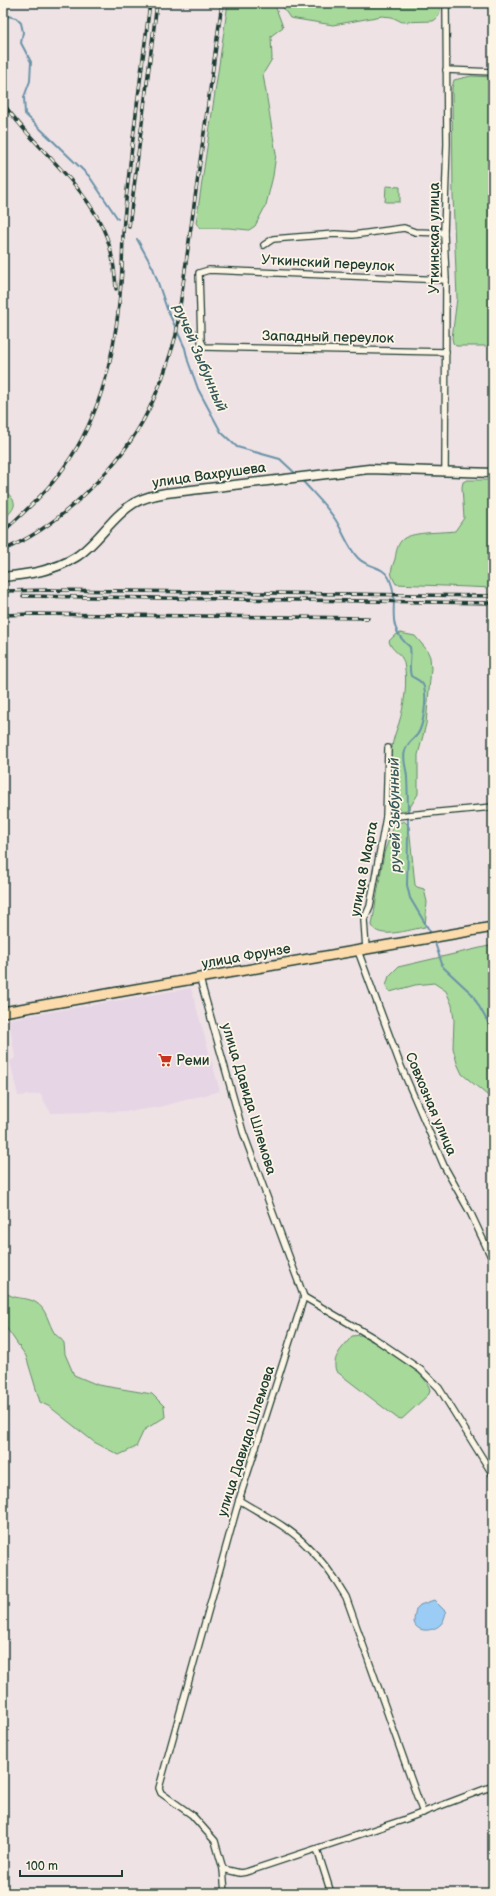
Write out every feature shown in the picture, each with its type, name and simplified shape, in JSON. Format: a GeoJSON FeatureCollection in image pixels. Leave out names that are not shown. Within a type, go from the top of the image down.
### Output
{"type":"FeatureCollection","features":[{"type":"Feature","properties":{"kind":"main road","name":"улица Вахрушева"},"geometry":{"type":"LineString","coordinates":[[3,577],[51,569],[76,557],[123,511],[148,496],[369,469],[493,473]]}},
{"type":"Feature","properties":{"kind":"main road","name":"улица Фрунзе"},"geometry":{"type":"LineString","coordinates":[[3,1012],[493,927]]}},
{"type":"Feature","properties":{"kind":"street","name":"Уткинская улица"},"geometry":{"type":"LineString","coordinates":[[445,472],[446,280],[444,233],[447,144],[446,3]]}},
{"type":"Feature","properties":{"kind":"street"},"geometry":{"type":"LineString","coordinates":[[446,70],[493,72]]}},
{"type":"Feature","properties":{"kind":"street"},"geometry":{"type":"LineString","coordinates":[[264,245],[273,239],[335,234],[353,235],[404,228],[416,232],[444,233]]}},
{"type":"Feature","properties":{"kind":"street","name":"Уткинский переулок"},"geometry":{"type":"LineString","coordinates":[[210,348],[204,347],[201,341],[199,273],[209,270],[446,280]]}},
{"type":"Feature","properties":{"kind":"street","name":"Западный переулок"},"geometry":{"type":"LineString","coordinates":[[210,348],[265,347],[446,352]]}},
{"type":"Feature","properties":{"kind":"street","name":"улица 8 Марта"},"geometry":{"type":"LineString","coordinates":[[362,950],[364,920],[370,906],[386,817],[388,748]]}},
{"type":"Feature","properties":{"kind":"street","name":"улица 8 Марта"},"geometry":{"type":"LineString","coordinates":[[386,817],[493,807]]}},
{"type":"Feature","properties":{"kind":"street","name":"Совхозная улица"},"geometry":{"type":"LineString","coordinates":[[362,950],[400,1064],[444,1166],[471,1214],[493,1261]]}},
{"type":"Feature","properties":{"kind":"street","name":"улица Давида Шлемова"},"geometry":{"type":"LineString","coordinates":[[200,979],[243,1132],[304,1297],[239,1500],[159,1788],[161,1793],[192,1815],[215,1840],[223,1869],[225,1893]]}},
{"type":"Feature","properties":{"kind":"street"},"geometry":{"type":"LineString","coordinates":[[304,1297],[374,1338],[422,1370],[439,1388],[493,1475]]}},
{"type":"Feature","properties":{"kind":"street"},"geometry":{"type":"LineString","coordinates":[[239,1500],[284,1528],[306,1544],[335,1578],[346,1597],[422,1813]]}},
{"type":"Feature","properties":{"kind":"street"},"geometry":{"type":"LineString","coordinates":[[223,1869],[240,1873],[317,1849],[422,1813],[493,1786]]}},
{"type":"Feature","properties":{"kind":"street"},"geometry":{"type":"LineString","coordinates":[[317,1849],[331,1893]]}},
{"type":"Feature","properties":{"kind":"shaded area"},"geometry":{"type":"Polygon","coordinates":[[[191,988],[220,1091],[159,1107],[133,1111],[51,1113],[40,1094],[18,1096],[10,1061],[15,1058],[9,1019],[191,988]]]}},
{"type":"Feature","properties":{"kind":"green space"},"geometry":{"type":"Polygon","coordinates":[[[228,3],[274,3],[283,27],[271,36],[272,59],[263,74],[276,154],[273,176],[266,205],[255,226],[249,230],[200,228],[196,223],[228,3]]]}},
{"type":"Feature","properties":{"kind":"green space"},"geometry":{"type":"Polygon","coordinates":[[[280,3],[440,3],[440,14],[433,21],[402,22],[392,17],[382,16],[333,25],[290,18],[280,3]]]}},
{"type":"Feature","properties":{"kind":"green space"},"geometry":{"type":"Polygon","coordinates":[[[471,76],[493,77],[493,346],[456,346],[453,343],[452,338],[457,298],[453,196],[452,88],[454,80],[471,76]]]}},
{"type":"Feature","properties":{"kind":"green space"},"geometry":{"type":"Polygon","coordinates":[[[386,186],[400,187],[400,202],[385,202],[386,186]]]}},
{"type":"Feature","properties":{"kind":"green space"},"geometry":{"type":"Polygon","coordinates":[[[467,480],[493,480],[493,588],[396,584],[391,572],[401,541],[405,538],[418,534],[455,531],[464,518],[462,487],[463,482],[467,480]]]}},
{"type":"Feature","properties":{"kind":"green space"},"geometry":{"type":"Polygon","coordinates":[[[3,489],[12,498],[14,504],[11,511],[3,520],[3,489]]]}},
{"type":"Feature","properties":{"kind":"green space"},"geometry":{"type":"Polygon","coordinates":[[[400,633],[415,636],[427,650],[430,657],[431,668],[426,724],[418,755],[418,794],[409,809],[403,811],[396,808],[391,770],[392,744],[402,709],[406,678],[403,660],[389,641],[400,633]]]}},
{"type":"Feature","properties":{"kind":"green space"},"geometry":{"type":"Polygon","coordinates":[[[404,821],[409,826],[415,885],[424,889],[427,902],[425,927],[395,933],[380,932],[375,930],[372,925],[384,853],[394,825],[404,821]]]}},
{"type":"Feature","properties":{"kind":"green space"},"geometry":{"type":"Polygon","coordinates":[[[493,945],[493,1100],[462,1074],[457,1063],[453,1048],[454,1020],[452,1005],[446,991],[434,983],[415,985],[390,992],[386,986],[389,976],[398,967],[493,945]]]}},
{"type":"Feature","properties":{"kind":"green space"},"geometry":{"type":"Polygon","coordinates":[[[3,1291],[12,1296],[31,1300],[42,1308],[55,1334],[64,1343],[65,1354],[74,1375],[98,1385],[152,1394],[164,1406],[165,1417],[144,1430],[136,1447],[119,1455],[94,1442],[50,1407],[40,1402],[26,1356],[3,1323],[3,1291]]]}},
{"type":"Feature","properties":{"kind":"green space"},"geometry":{"type":"Polygon","coordinates":[[[361,1335],[411,1366],[420,1374],[430,1390],[429,1394],[402,1419],[397,1418],[336,1371],[335,1361],[339,1352],[352,1336],[361,1335]]]}},
{"type":"Feature","properties":{"kind":"water"},"geometry":{"type":"Polygon","coordinates":[[[434,1600],[446,1612],[443,1621],[431,1630],[422,1630],[416,1626],[414,1622],[416,1609],[420,1605],[434,1600]]]}},
{"type":"Feature","properties":{"kind":"waterway","name":"ручей Зыбунный"},"geometry":{"type":"LineString","coordinates":[[3,15],[16,18],[21,23],[23,32],[21,43],[31,62],[30,81],[24,97],[25,114],[89,176],[118,219]]}},
{"type":"Feature","properties":{"kind":"waterway","name":"ручей Зыбунный"},"geometry":{"type":"LineString","coordinates":[[137,239],[153,268],[167,309],[185,348],[198,389],[221,432],[237,447],[280,459],[296,474]]}},
{"type":"Feature","properties":{"kind":"waterway","name":"ручей Зыбунный"},"geometry":{"type":"LineString","coordinates":[[301,479],[331,514],[354,554],[366,564],[380,569],[390,580],[394,598],[394,623],[402,639],[410,647],[411,676],[421,682],[424,687],[425,705],[423,719],[417,735],[407,746],[404,754],[407,775],[408,805],[407,885],[410,898],[432,935]]}},
{"type":"Feature","properties":{"kind":"waterway","name":"ручей Зыбунный"},"geometry":{"type":"LineString","coordinates":[[434,940],[443,967],[472,994],[493,1031]]}},
{"type":"Feature","properties":{"kind":"railway"},"geometry":{"type":"LineString","coordinates":[[3,532],[44,492],[65,466],[78,446],[89,424],[105,379],[111,355],[119,307],[122,275],[123,228],[150,3]]}},
{"type":"Feature","properties":{"kind":"railway"},"geometry":{"type":"LineString","coordinates":[[129,227],[157,3]]}},
{"type":"Feature","properties":{"kind":"railway"},"geometry":{"type":"LineString","coordinates":[[3,550],[25,540],[46,526],[88,492],[123,451],[138,430],[157,391],[168,363],[176,335],[222,3]]}},
{"type":"Feature","properties":{"kind":"railway"},"geometry":{"type":"LineString","coordinates":[[3,103],[30,136],[74,184],[98,219],[111,251],[116,289]]}},
{"type":"Feature","properties":{"kind":"railway"},"geometry":{"type":"LineString","coordinates":[[3,591],[51,590],[493,596]]}},
{"type":"Feature","properties":{"kind":"railway"},"geometry":{"type":"LineString","coordinates":[[23,596],[493,603]]}},
{"type":"Feature","properties":{"kind":"railway"},"geometry":{"type":"LineString","coordinates":[[3,615],[33,614],[368,618]]}},
{"type":"Feature","properties":{"kind":"place","name":"Реми"},"geometry":{"type":"Point","coordinates":[165,1060]}}]}
